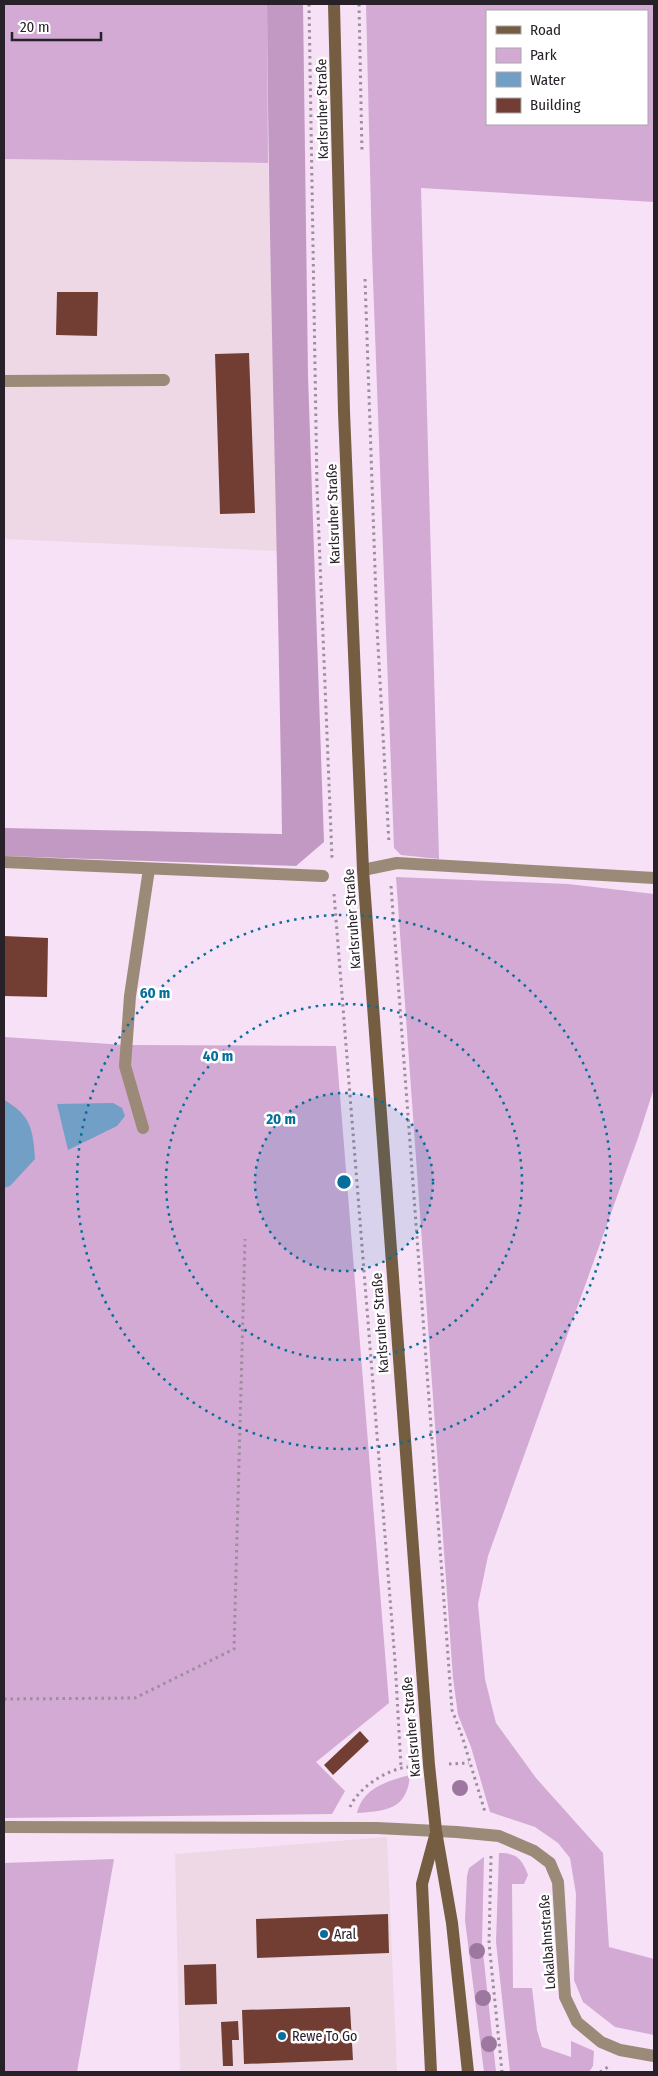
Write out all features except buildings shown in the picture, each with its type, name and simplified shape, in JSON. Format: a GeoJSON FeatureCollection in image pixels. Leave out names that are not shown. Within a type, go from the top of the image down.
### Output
{"type":"FeatureCollection","features":[{"type":"Feature","properties":{"kind":"main road","name":"Karlsruher Straße"},"geometry":{"type":"LineString","coordinates":[[334,4],[344,412],[363,870],[401,1405],[436,1831],[452,1923],[468,2072]]}},
{"type":"Feature","properties":{"kind":"main road","name":"Karlsruher Straße"},"geometry":{"type":"LineString","coordinates":[[431,2072],[422,1884],[436,1831]]}},
{"type":"Feature","properties":{"kind":"lane"},"geometry":{"type":"LineString","coordinates":[[4,381],[164,380]]}},
{"type":"Feature","properties":{"kind":"lane"},"geometry":{"type":"LineString","coordinates":[[4,862],[322,876]]}},
{"type":"Feature","properties":{"kind":"lane"},"geometry":{"type":"LineString","coordinates":[[363,870],[397,863],[654,878]]}},
{"type":"Feature","properties":{"kind":"lane"},"geometry":{"type":"LineString","coordinates":[[143,1128],[125,1066],[130,996],[149,869]]}},
{"type":"Feature","properties":{"kind":"lane","name":"Lokalbahnstraße"},"geometry":{"type":"LineString","coordinates":[[4,1827],[341,1827],[488,1834],[520,1844],[534,1851],[550,1863],[558,1882],[565,1996],[577,2022],[601,2042],[620,2050],[654,2056]]}},
{"type":"Feature","properties":{"kind":"path"},"geometry":{"type":"LineString","coordinates":[[4,1699],[135,1698],[234,1649],[245,1239]]}},
{"type":"Feature","properties":{"kind":"path"},"geometry":{"type":"LineString","coordinates":[[468,1762],[483,1806],[492,1864],[489,1943],[502,2072]]}},
{"type":"Feature","properties":{"kind":"path"},"geometry":{"type":"LineString","coordinates":[[341,1827],[351,1803],[372,1781],[401,1767]]}},
{"type":"Feature","properties":{"kind":"shaded area"},"geometry":{"type":"Polygon","coordinates":[[[267,4],[303,4],[308,376],[324,842],[296,866],[4,856],[4,828],[282,834],[267,4]]]}},
{"type":"Feature","properties":{"kind":"shaded area"},"geometry":{"type":"Polygon","coordinates":[[[4,159],[268,163],[278,551],[4,539],[4,159]]]}},
{"type":"Feature","properties":{"kind":"shaded area"},"geometry":{"type":"Polygon","coordinates":[[[387,1837],[397,2072],[180,2072],[175,1854],[387,1837]]]}},
{"type":"Feature","properties":{"kind":"green space"},"geometry":{"type":"Polygon","coordinates":[[[4,4],[267,4],[268,163],[4,159],[4,4]]]}},
{"type":"Feature","properties":{"kind":"green space"},"geometry":{"type":"Polygon","coordinates":[[[366,4],[654,4],[654,202],[421,188],[439,859],[401,855],[394,848],[372,252],[366,4]]]}},
{"type":"Feature","properties":{"kind":"green space"},"geometry":{"type":"Polygon","coordinates":[[[396,877],[568,884],[654,894],[654,1088],[638,1138],[488,1556],[478,1604],[485,1679],[496,1723],[536,1778],[603,1853],[609,1947],[654,1959],[654,2035],[615,2027],[583,2002],[574,1980],[576,1894],[570,1858],[558,1843],[535,1827],[490,1812],[471,1747],[458,1715],[453,1678],[396,877]]]}},
{"type":"Feature","properties":{"kind":"green space"},"geometry":{"type":"Polygon","coordinates":[[[4,1037],[125,1045],[336,1046],[389,1703],[316,1762],[345,1791],[332,1814],[4,1818],[4,1037]]]}},
{"type":"Feature","properties":{"kind":"green space"},"geometry":{"type":"Polygon","coordinates":[[[410,1775],[408,1787],[400,1802],[386,1809],[357,1813],[360,1804],[370,1792],[385,1783],[410,1775]]]}},
{"type":"Feature","properties":{"kind":"green space"},"geometry":{"type":"Polygon","coordinates":[[[499,1853],[510,1854],[518,1858],[528,1875],[524,1884],[512,1884],[513,1988],[532,1988],[537,2030],[542,2047],[571,2057],[571,2041],[594,2051],[593,2066],[589,2072],[510,2072],[496,1942],[499,1853]]]}},
{"type":"Feature","properties":{"kind":"green space"},"geometry":{"type":"Polygon","coordinates":[[[484,1857],[482,1943],[496,2072],[484,2072],[465,1920],[469,1868],[484,1857]]]}},
{"type":"Feature","properties":{"kind":"green space"},"geometry":{"type":"Polygon","coordinates":[[[114,1859],[77,2072],[4,2072],[4,1863],[114,1859]]]}},
{"type":"Feature","properties":{"kind":"water"},"geometry":{"type":"Polygon","coordinates":[[[4,1100],[20,1111],[29,1124],[35,1159],[10,1186],[4,1188],[4,1100]]]}},
{"type":"Feature","properties":{"kind":"water"},"geometry":{"type":"Polygon","coordinates":[[[113,1103],[122,1108],[125,1116],[117,1126],[68,1150],[57,1104],[113,1103]]]}},
{"type":"Feature","properties":{"kind":"place","name":"Aral"},"geometry":{"type":"Point","coordinates":[324,1934]}},
{"type":"Feature","properties":{"kind":"place","name":"Rewe To Go"},"geometry":{"type":"Point","coordinates":[282,2036]}}]}
